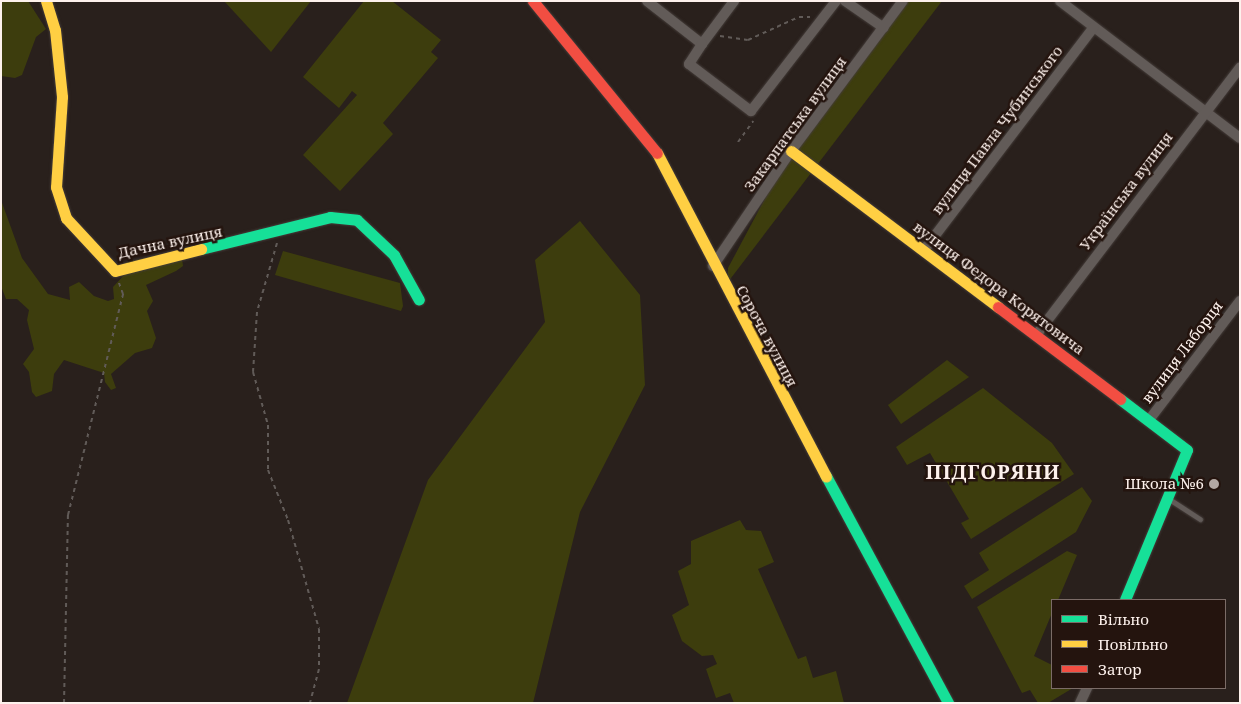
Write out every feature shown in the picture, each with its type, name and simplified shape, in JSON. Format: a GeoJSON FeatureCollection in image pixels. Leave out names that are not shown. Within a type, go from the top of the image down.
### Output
{"type":"FeatureCollection","features":[{"type":"Feature","properties":{"kind":"street","name":"Дачна вулиця"},"geometry":{"type":"LineString","coordinates":[[46,1],[55,30],[62,97],[56,187],[66,218],[115,271],[275,234],[330,217],[357,220],[394,255],[419,300]]}},
{"type":"Feature","properties":{"kind":"street","name":"Сороча вулиця"},"geometry":{"type":"LineString","coordinates":[[533,1],[663,160],[713,266],[948,703]]}},
{"type":"Feature","properties":{"kind":"street"},"geometry":{"type":"LineString","coordinates":[[647,1],[702,44]]}},
{"type":"Feature","properties":{"kind":"street"},"geometry":{"type":"LineString","coordinates":[[734,1],[689,64],[752,111],[836,1]]}},
{"type":"Feature","properties":{"kind":"street"},"geometry":{"type":"LineString","coordinates":[[845,1],[884,28]]}},
{"type":"Feature","properties":{"kind":"street","name":"Закарпатська вулиця"},"geometry":{"type":"LineString","coordinates":[[713,266],[791,151],[904,1]]}},
{"type":"Feature","properties":{"kind":"street"},"geometry":{"type":"LineString","coordinates":[[1060,1],[1240,138]]}},
{"type":"Feature","properties":{"kind":"street","name":"вулиця Павла Чубинського"},"geometry":{"type":"LineString","coordinates":[[924,250],[1094,27]]}},
{"type":"Feature","properties":{"kind":"street","name":"Українська вулиця"},"geometry":{"type":"LineString","coordinates":[[1037,334],[1240,68]]}},
{"type":"Feature","properties":{"kind":"street","name":"вулиця Федора Корятовича"},"geometry":{"type":"LineString","coordinates":[[791,151],[1037,334],[1187,450],[1168,498]]}},
{"type":"Feature","properties":{"kind":"street","name":"вулиця Лаборця"},"geometry":{"type":"LineString","coordinates":[[1149,420],[1240,301]]}},
{"type":"Feature","properties":{"kind":"street"},"geometry":{"type":"LineString","coordinates":[[1124,599],[1168,498]]}},
{"type":"Feature","properties":{"kind":"street"},"geometry":{"type":"LineString","coordinates":[[1080,703],[1087,689]]}},
{"type":"Feature","properties":{"kind":"lane"},"geometry":{"type":"LineString","coordinates":[[1168,498],[1200,519]]}},
{"type":"Feature","properties":{"kind":"path"},"geometry":{"type":"LineString","coordinates":[[710,33],[748,40],[799,17],[823,19]]}},
{"type":"Feature","properties":{"kind":"path"},"geometry":{"type":"LineString","coordinates":[[275,234],[278,250],[257,312],[253,372],[268,425],[268,470],[288,520],[319,629],[319,669],[310,703]]}},
{"type":"Feature","properties":{"kind":"path"},"geometry":{"type":"LineString","coordinates":[[64,703],[68,515],[96,386],[123,294],[115,271]]}},
{"type":"Feature","properties":{"kind":"shaded area"},"geometry":{"type":"Polygon","coordinates":[[[1,1],[28,1],[46,29],[36,37],[22,75],[15,78],[1,76],[1,1]]]}},
{"type":"Feature","properties":{"kind":"shaded area"},"geometry":{"type":"Polygon","coordinates":[[[224,1],[311,1],[271,52],[224,1]]]}},
{"type":"Feature","properties":{"kind":"shaded area"},"geometry":{"type":"Polygon","coordinates":[[[364,1],[392,1],[441,40],[431,52],[438,58],[383,123],[393,134],[340,191],[303,155],[357,95],[352,91],[339,108],[303,77],[364,1]]]}},
{"type":"Feature","properties":{"kind":"shaded area"},"geometry":{"type":"Polygon","coordinates":[[[907,1],[942,1],[728,282],[728,268],[775,180],[907,1]]]}},
{"type":"Feature","properties":{"kind":"shaded area"},"geometry":{"type":"Polygon","coordinates":[[[1,200],[22,258],[48,294],[70,300],[69,287],[79,282],[94,296],[108,301],[114,299],[113,287],[125,274],[126,262],[168,253],[182,259],[183,266],[146,285],[153,301],[147,311],[156,338],[152,348],[135,353],[111,374],[116,388],[111,390],[105,382],[104,373],[64,360],[54,374],[52,391],[36,397],[32,392],[29,372],[23,364],[34,349],[27,320],[29,310],[17,299],[6,299],[1,286],[1,200]]]}},
{"type":"Feature","properties":{"kind":"shaded area"},"geometry":{"type":"Polygon","coordinates":[[[580,221],[640,295],[645,385],[580,512],[533,703],[347,703],[428,480],[545,322],[535,260],[580,221]]]}},
{"type":"Feature","properties":{"kind":"shaded area"},"geometry":{"type":"Polygon","coordinates":[[[283,251],[400,283],[403,306],[401,311],[275,275],[283,251]]]}},
{"type":"Feature","properties":{"kind":"shaded area"},"geometry":{"type":"Polygon","coordinates":[[[947,360],[969,377],[901,424],[888,405],[947,360]]]}},
{"type":"Feature","properties":{"kind":"shaded area"},"geometry":{"type":"Polygon","coordinates":[[[983,388],[1052,443],[1074,474],[971,539],[961,523],[969,519],[930,453],[907,465],[896,447],[983,388]]]}},
{"type":"Feature","properties":{"kind":"shaded area"},"geometry":{"type":"Polygon","coordinates":[[[1082,487],[1092,501],[1076,532],[972,599],[964,586],[989,570],[979,553],[1082,487]]]}},
{"type":"Feature","properties":{"kind":"shaded area"},"geometry":{"type":"Polygon","coordinates":[[[740,520],[746,530],[761,531],[774,562],[758,569],[798,659],[806,656],[813,678],[836,671],[844,703],[734,703],[730,693],[716,698],[706,669],[717,664],[713,655],[702,656],[682,641],[672,615],[689,605],[678,571],[691,564],[691,541],[740,520]]]}},
{"type":"Feature","properties":{"kind":"shaded area"},"geometry":{"type":"Polygon","coordinates":[[[1067,551],[1077,555],[1058,599],[1051,599],[1051,615],[1034,656],[1051,664],[1051,689],[1071,689],[1048,703],[1038,703],[1030,690],[1022,693],[977,607],[1067,551]]]}},
{"type":"Feature","properties":{"kind":"traffic: fast"},"geometry":{"type":"LineString","coordinates":[[201,249],[330,217],[357,220],[394,255],[419,300]]}},
{"type":"Feature","properties":{"kind":"traffic: fast"},"geometry":{"type":"LineString","coordinates":[[1120,399],[1187,450],[1125,599]]}},
{"type":"Feature","properties":{"kind":"traffic: fast"},"geometry":{"type":"LineString","coordinates":[[826,476],[948,703]]}},
{"type":"Feature","properties":{"kind":"traffic: slow"},"geometry":{"type":"LineString","coordinates":[[46,1],[55,30],[62,97],[56,187],[66,218],[115,271],[201,249]]}},
{"type":"Feature","properties":{"kind":"traffic: slow"},"geometry":{"type":"LineString","coordinates":[[791,151],[998,307]]}},
{"type":"Feature","properties":{"kind":"traffic: slow"},"geometry":{"type":"LineString","coordinates":[[657,153],[826,476]]}},
{"type":"Feature","properties":{"kind":"traffic: jam"},"geometry":{"type":"LineString","coordinates":[[533,1],[657,153]]}},
{"type":"Feature","properties":{"kind":"traffic: jam"},"geometry":{"type":"LineString","coordinates":[[998,307],[1120,399]]}},
{"type":"Feature","properties":{"kind":"place","name":"Школа №6"},"geometry":{"type":"Point","coordinates":[1214,484]}},
{"type":"Feature","properties":{"kind":"district","name":"ПІДГОРЯНИ"},"geometry":{"type":"Point","coordinates":[993,471]}}]}
